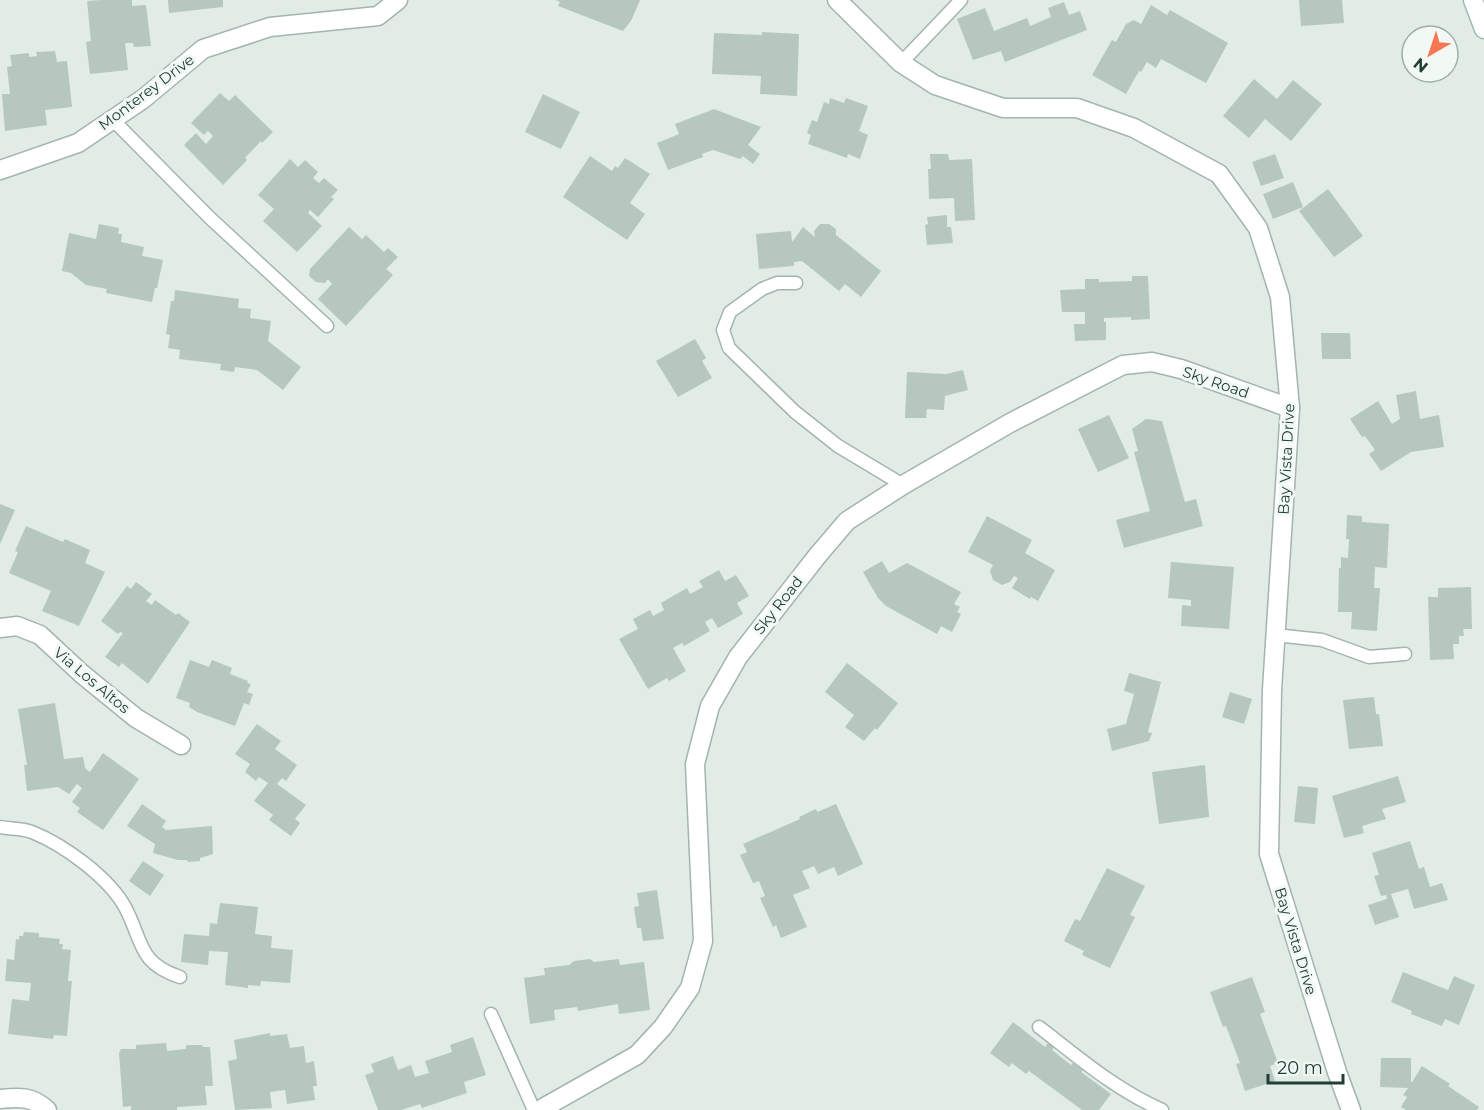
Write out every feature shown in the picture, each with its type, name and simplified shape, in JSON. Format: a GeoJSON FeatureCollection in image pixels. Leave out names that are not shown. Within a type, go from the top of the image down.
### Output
{"type":"FeatureCollection","features":[{"type":"Feature","properties":{"kind":"street","name":"Monterey Drive"},"geometry":{"type":"LineString","coordinates":[[0,170],[78,142],[143,99],[203,49],[270,27],[378,16],[398,0]]}},
{"type":"Feature","properties":{"kind":"street","name":"Bay Vista Drive"},"geometry":{"type":"LineString","coordinates":[[837,0],[901,63],[935,85],[1003,108],[1077,108],[1134,128],[1219,174],[1258,228],[1280,297],[1290,408],[1272,690],[1269,854],[1351,1110]]}},
{"type":"Feature","properties":{"kind":"street"},"geometry":{"type":"LineString","coordinates":[[1473,0],[1484,29]]}},
{"type":"Feature","properties":{"kind":"street","name":"Sky Road"},"geometry":{"type":"LineString","coordinates":[[539,1109],[637,1055],[663,1027],[690,988],[703,941],[695,764],[710,706],[738,657],[847,521],[903,485],[1010,423],[1123,365],[1152,362],[1181,369],[1290,408]]}},
{"type":"Feature","properties":{"kind":"street","name":"Via Los Altos"},"geometry":{"type":"LineString","coordinates":[[0,628],[17,626],[39,635],[136,718],[182,745]]}},
{"type":"Feature","properties":{"kind":"street"},"geometry":{"type":"LineString","coordinates":[[0,1099],[23,1097],[39,1102],[47,1110]]}},
{"type":"Feature","properties":{"kind":"lane"},"geometry":{"type":"LineString","coordinates":[[901,63],[961,0]]}},
{"type":"Feature","properties":{"kind":"lane"},"geometry":{"type":"LineString","coordinates":[[112,119],[210,218],[327,326]]}},
{"type":"Feature","properties":{"kind":"lane"},"geometry":{"type":"LineString","coordinates":[[796,283],[777,283],[762,289],[730,312],[723,330],[729,348],[804,419],[838,446],[903,485]]}},
{"type":"Feature","properties":{"kind":"lane"},"geometry":{"type":"LineString","coordinates":[[1275,635],[1322,640],[1369,657],[1406,654]]}},
{"type":"Feature","properties":{"kind":"lane"},"geometry":{"type":"LineString","coordinates":[[0,827],[29,831],[49,840],[98,874],[115,890],[127,910],[147,958],[158,967],[180,977]]}},
{"type":"Feature","properties":{"kind":"lane"},"geometry":{"type":"LineString","coordinates":[[491,1014],[539,1109]]}},
{"type":"Feature","properties":{"kind":"lane"},"geometry":{"type":"LineString","coordinates":[[1039,1027],[1112,1083],[1136,1099],[1162,1110]]}},
{"type":"Feature","properties":{"kind":"building"},"geometry":{"type":"Polygon","coordinates":[[[132,0],[132,6],[146,5],[151,46],[134,47],[133,43],[125,43],[128,70],[90,74],[86,42],[91,41],[87,1],[132,0]]]}},
{"type":"Feature","properties":{"kind":"building"},"geometry":{"type":"Polygon","coordinates":[[[168,0],[223,0],[223,7],[169,13],[168,0]]]}},
{"type":"Feature","properties":{"kind":"building"},"geometry":{"type":"Polygon","coordinates":[[[556,0],[640,0],[631,21],[623,31],[558,6],[560,2],[556,0]]]}},
{"type":"Feature","properties":{"kind":"building"},"geometry":{"type":"Polygon","coordinates":[[[1299,0],[1342,0],[1344,23],[1301,26],[1299,0]]]}},
{"type":"Feature","properties":{"kind":"building"},"geometry":{"type":"Polygon","coordinates":[[[1064,2],[1069,15],[1080,11],[1087,30],[1005,62],[1001,51],[973,60],[957,19],[985,8],[994,31],[1027,18],[1030,26],[1051,17],[1048,8],[1064,2]]]}},
{"type":"Feature","properties":{"kind":"building"},"geometry":{"type":"Polygon","coordinates":[[[1151,5],[1167,15],[1170,10],[1228,43],[1206,83],[1161,59],[1156,68],[1147,62],[1126,94],[1092,75],[1112,40],[1116,42],[1126,24],[1134,20],[1141,24],[1151,5]]]}},
{"type":"Feature","properties":{"kind":"building"},"geometry":{"type":"Polygon","coordinates":[[[762,32],[799,34],[797,96],[760,94],[761,76],[712,74],[714,33],[762,35],[762,32]]]}},
{"type":"Feature","properties":{"kind":"building"},"geometry":{"type":"Polygon","coordinates":[[[55,51],[57,62],[67,61],[72,107],[45,110],[47,125],[5,131],[2,94],[10,94],[7,67],[12,66],[10,55],[29,53],[29,57],[37,56],[36,52],[55,51]]]}},
{"type":"Feature","properties":{"kind":"building"},"geometry":{"type":"Polygon","coordinates":[[[1254,79],[1277,99],[1293,80],[1322,104],[1291,141],[1265,119],[1249,138],[1223,116],[1254,79]]]}},
{"type":"Feature","properties":{"kind":"building"},"geometry":{"type":"Polygon","coordinates":[[[220,93],[229,101],[235,95],[273,132],[262,143],[261,141],[245,158],[247,160],[223,185],[184,145],[196,133],[206,144],[213,136],[208,131],[204,135],[191,123],[220,93]]]}},
{"type":"Feature","properties":{"kind":"building"},"geometry":{"type":"Polygon","coordinates":[[[543,94],[580,112],[561,149],[525,132],[543,94]]]}},
{"type":"Feature","properties":{"kind":"building"},"geometry":{"type":"Polygon","coordinates":[[[830,98],[844,103],[846,98],[868,106],[859,131],[868,135],[860,159],[848,154],[847,158],[808,144],[811,135],[807,133],[812,120],[817,122],[824,102],[829,104],[830,98]]]}},
{"type":"Feature","properties":{"kind":"building"},"geometry":{"type":"Polygon","coordinates":[[[714,109],[761,127],[748,145],[760,154],[753,164],[743,156],[740,159],[713,150],[702,154],[703,157],[668,170],[657,143],[679,134],[675,124],[714,109]]]}},
{"type":"Feature","properties":{"kind":"building"},"geometry":{"type":"Polygon","coordinates":[[[930,154],[948,154],[949,160],[972,159],[975,220],[955,221],[954,198],[929,199],[930,154]]]}},
{"type":"Feature","properties":{"kind":"building"},"geometry":{"type":"Polygon","coordinates":[[[1275,154],[1284,178],[1261,186],[1252,162],[1275,154]]]}},
{"type":"Feature","properties":{"kind":"building"},"geometry":{"type":"Polygon","coordinates":[[[590,156],[612,171],[615,166],[618,168],[625,158],[650,174],[630,203],[645,214],[627,240],[563,197],[590,156]]]}},
{"type":"Feature","properties":{"kind":"building"},"geometry":{"type":"Polygon","coordinates":[[[290,159],[298,167],[305,160],[318,172],[313,178],[319,183],[324,178],[338,190],[331,197],[334,199],[318,217],[310,210],[308,213],[322,226],[297,252],[263,221],[274,209],[258,195],[290,159]]]}},
{"type":"Feature","properties":{"kind":"building"},"geometry":{"type":"Polygon","coordinates":[[[1293,182],[1303,207],[1273,219],[1263,194],[1293,182]]]}},
{"type":"Feature","properties":{"kind":"building"},"geometry":{"type":"Polygon","coordinates":[[[1328,189],[1363,236],[1334,257],[1299,211],[1328,189]]]}},
{"type":"Feature","properties":{"kind":"building"},"geometry":{"type":"Polygon","coordinates":[[[947,215],[947,227],[951,227],[953,243],[927,245],[925,225],[928,224],[927,217],[947,215]]]}},
{"type":"Feature","properties":{"kind":"building"},"geometry":{"type":"Polygon","coordinates":[[[99,224],[119,228],[118,234],[122,234],[121,242],[144,247],[142,256],[163,260],[152,302],[106,293],[107,289],[86,285],[71,273],[62,271],[69,233],[96,239],[99,224]]]}},
{"type":"Feature","properties":{"kind":"building"},"geometry":{"type":"Polygon","coordinates":[[[820,224],[829,224],[836,229],[836,235],[881,271],[861,297],[845,284],[839,291],[802,261],[794,262],[794,266],[759,269],[756,234],[791,231],[792,242],[803,227],[815,237],[814,231],[820,224]]]}},
{"type":"Feature","properties":{"kind":"building"},"geometry":{"type":"Polygon","coordinates":[[[349,227],[362,239],[366,235],[384,252],[388,248],[398,257],[386,269],[393,275],[346,326],[318,299],[332,284],[328,279],[325,283],[316,282],[309,276],[310,269],[349,227]]]}},
{"type":"Feature","properties":{"kind":"building"},"geometry":{"type":"Polygon","coordinates":[[[1132,276],[1148,276],[1150,319],[1104,318],[1106,340],[1075,341],[1074,324],[1085,324],[1085,312],[1062,312],[1060,290],[1085,289],[1085,279],[1099,279],[1099,282],[1132,281],[1132,276]]]}},
{"type":"Feature","properties":{"kind":"building"},"geometry":{"type":"Polygon","coordinates":[[[175,290],[239,299],[238,308],[251,309],[250,318],[271,321],[268,341],[301,367],[283,390],[257,370],[235,367],[234,372],[220,370],[221,364],[179,359],[180,350],[168,348],[170,335],[166,334],[175,290]]]}},
{"type":"Feature","properties":{"kind":"building"},"geometry":{"type":"Polygon","coordinates":[[[1321,333],[1350,333],[1351,359],[1322,359],[1321,333]]]}},
{"type":"Feature","properties":{"kind":"building"},"geometry":{"type":"Polygon","coordinates":[[[695,339],[706,358],[702,361],[712,378],[678,397],[656,361],[695,339]]]}},
{"type":"Feature","properties":{"kind":"building"},"geometry":{"type":"Polygon","coordinates":[[[963,370],[968,390],[945,396],[944,410],[927,409],[926,418],[905,418],[907,372],[946,374],[963,370]]]}},
{"type":"Feature","properties":{"kind":"building"},"geometry":{"type":"Polygon","coordinates":[[[1416,391],[1420,419],[1439,415],[1444,447],[1411,452],[1381,471],[1369,454],[1375,450],[1365,436],[1362,437],[1350,419],[1378,401],[1392,424],[1400,419],[1396,395],[1416,391]]]}},
{"type":"Feature","properties":{"kind":"building"},"geometry":{"type":"Polygon","coordinates":[[[1109,415],[1129,458],[1098,472],[1078,429],[1109,415]]]}},
{"type":"Feature","properties":{"kind":"building"},"geometry":{"type":"Polygon","coordinates":[[[1146,419],[1162,421],[1185,502],[1196,499],[1203,526],[1124,548],[1116,520],[1150,511],[1134,452],[1138,451],[1132,429],[1146,419]]]}},
{"type":"Feature","properties":{"kind":"building"},"geometry":{"type":"Polygon","coordinates":[[[0,504],[15,510],[0,544],[0,504]]]}},
{"type":"Feature","properties":{"kind":"building"},"geometry":{"type":"Polygon","coordinates":[[[1347,515],[1362,516],[1362,522],[1389,524],[1387,568],[1375,567],[1374,588],[1380,588],[1377,631],[1351,629],[1352,612],[1338,612],[1341,557],[1348,558],[1347,515]]]}},
{"type":"Feature","properties":{"kind":"building"},"geometry":{"type":"Polygon","coordinates":[[[987,516],[1032,540],[1025,553],[1055,570],[1038,601],[1012,588],[1018,578],[1014,576],[1010,582],[1002,585],[993,580],[990,571],[993,565],[968,552],[987,516]]]}},
{"type":"Feature","properties":{"kind":"building"},"geometry":{"type":"Polygon","coordinates":[[[26,526],[63,542],[65,539],[90,550],[85,563],[105,572],[79,626],[42,611],[51,591],[9,573],[18,552],[15,551],[26,526]]]}},
{"type":"Feature","properties":{"kind":"building"},"geometry":{"type":"Polygon","coordinates":[[[882,561],[889,573],[907,563],[961,592],[954,604],[960,607],[957,612],[961,614],[952,632],[941,626],[937,634],[886,606],[878,598],[863,572],[882,561]]]}},
{"type":"Feature","properties":{"kind":"building"},"geometry":{"type":"Polygon","coordinates":[[[1171,562],[1234,567],[1229,629],[1181,626],[1182,605],[1191,606],[1191,600],[1168,598],[1171,562]]]}},
{"type":"Feature","properties":{"kind":"building"},"geometry":{"type":"Polygon","coordinates":[[[719,570],[725,581],[736,575],[749,596],[737,603],[743,614],[718,628],[712,618],[705,622],[710,631],[684,646],[682,643],[673,648],[686,671],[669,681],[667,678],[648,689],[619,639],[638,629],[633,619],[650,610],[653,616],[664,610],[661,603],[687,588],[690,594],[703,587],[699,581],[719,570]]]}},
{"type":"Feature","properties":{"kind":"building"},"geometry":{"type":"Polygon","coordinates":[[[136,582],[152,594],[146,601],[152,605],[155,600],[190,622],[148,684],[122,663],[119,667],[105,657],[123,633],[118,634],[101,621],[127,586],[131,589],[136,582]]]}},
{"type":"Feature","properties":{"kind":"building"},"geometry":{"type":"Polygon","coordinates":[[[1471,587],[1472,629],[1463,629],[1464,636],[1459,636],[1459,644],[1453,644],[1454,659],[1430,660],[1428,597],[1438,597],[1438,588],[1471,587]]]}},
{"type":"Feature","properties":{"kind":"building"},"geometry":{"type":"Polygon","coordinates":[[[190,660],[209,667],[212,660],[232,668],[230,674],[251,684],[247,692],[253,694],[249,705],[244,703],[235,726],[197,712],[189,707],[190,703],[176,698],[190,660]]]}},
{"type":"Feature","properties":{"kind":"building"},"geometry":{"type":"Polygon","coordinates":[[[847,663],[898,703],[877,730],[875,728],[864,741],[845,727],[854,715],[825,692],[847,663]]]}},
{"type":"Feature","properties":{"kind":"building"},"geometry":{"type":"Polygon","coordinates":[[[1129,673],[1161,682],[1148,732],[1152,733],[1149,741],[1112,751],[1107,729],[1126,724],[1134,694],[1124,691],[1129,673]]]}},
{"type":"Feature","properties":{"kind":"building"},"geometry":{"type":"Polygon","coordinates":[[[1230,692],[1252,699],[1244,724],[1222,717],[1230,692]]]}},
{"type":"Feature","properties":{"kind":"building"},"geometry":{"type":"Polygon","coordinates":[[[1374,697],[1376,714],[1379,714],[1383,746],[1349,749],[1343,700],[1374,697]]]}},
{"type":"Feature","properties":{"kind":"building"},"geometry":{"type":"Polygon","coordinates":[[[55,703],[64,759],[83,757],[85,768],[90,772],[103,753],[139,779],[103,830],[77,812],[80,808],[72,802],[82,788],[77,784],[69,794],[58,787],[27,791],[24,765],[27,765],[18,709],[55,703]]]}},
{"type":"Feature","properties":{"kind":"building"},"geometry":{"type":"Polygon","coordinates":[[[257,724],[281,741],[275,749],[297,765],[286,781],[282,778],[277,784],[306,805],[295,819],[300,823],[291,836],[269,820],[273,815],[254,801],[268,783],[259,777],[256,781],[245,772],[250,764],[235,754],[257,724]]]}},
{"type":"Feature","properties":{"kind":"building"},"geometry":{"type":"Polygon","coordinates":[[[1205,765],[1209,817],[1159,824],[1152,772],[1205,765]]]}},
{"type":"Feature","properties":{"kind":"building"},"geometry":{"type":"Polygon","coordinates":[[[1398,776],[1406,802],[1382,809],[1386,819],[1362,826],[1364,833],[1344,838],[1332,796],[1398,776]]]}},
{"type":"Feature","properties":{"kind":"building"},"geometry":{"type":"Polygon","coordinates":[[[1298,786],[1318,788],[1315,824],[1294,822],[1298,786]]]}},
{"type":"Feature","properties":{"kind":"building"},"geometry":{"type":"Polygon","coordinates":[[[142,804],[166,821],[162,827],[166,830],[212,826],[213,854],[200,858],[200,861],[188,862],[153,853],[155,844],[127,826],[142,804]]]}},
{"type":"Feature","properties":{"kind":"building"},"geometry":{"type":"Polygon","coordinates":[[[836,804],[863,864],[838,876],[834,867],[818,874],[814,866],[802,871],[810,888],[793,895],[807,927],[781,938],[776,925],[773,927],[760,898],[765,896],[759,881],[753,883],[740,855],[747,852],[743,844],[800,819],[799,817],[816,809],[817,812],[836,804]]]}},
{"type":"Feature","properties":{"kind":"building"},"geometry":{"type":"Polygon","coordinates":[[[1410,841],[1419,869],[1424,867],[1430,887],[1442,883],[1448,900],[1414,909],[1408,889],[1391,894],[1399,917],[1375,925],[1368,905],[1387,899],[1386,895],[1381,896],[1374,876],[1379,875],[1372,853],[1410,841]]]}},
{"type":"Feature","properties":{"kind":"building"},"geometry":{"type":"Polygon","coordinates":[[[143,861],[164,875],[150,896],[129,881],[143,861]]]}},
{"type":"Feature","properties":{"kind":"building"},"geometry":{"type":"Polygon","coordinates":[[[1107,868],[1145,886],[1130,915],[1135,917],[1110,968],[1082,955],[1084,951],[1064,941],[1075,919],[1080,921],[1107,868]]]}},
{"type":"Feature","properties":{"kind":"building"},"geometry":{"type":"Polygon","coordinates":[[[657,890],[664,939],[643,941],[641,928],[637,928],[634,907],[639,906],[637,893],[657,890]]]}},
{"type":"Feature","properties":{"kind":"building"},"geometry":{"type":"Polygon","coordinates":[[[220,903],[258,907],[255,934],[272,936],[271,948],[293,950],[290,983],[261,981],[260,986],[248,985],[248,988],[225,985],[228,952],[209,951],[208,965],[181,962],[184,934],[209,936],[210,923],[217,924],[220,903]]]}},
{"type":"Feature","properties":{"kind":"building"},"geometry":{"type":"Polygon","coordinates":[[[24,932],[39,933],[39,937],[60,939],[59,944],[63,944],[62,949],[71,950],[68,981],[72,981],[67,1036],[54,1035],[53,1039],[8,1034],[12,999],[29,1001],[31,983],[5,981],[7,959],[14,960],[16,939],[19,940],[19,936],[23,936],[24,932]]]}},
{"type":"Feature","properties":{"kind":"building"},"geometry":{"type":"Polygon","coordinates":[[[590,959],[594,962],[619,959],[620,965],[644,962],[650,1010],[619,1014],[618,1004],[578,1011],[577,1007],[554,1010],[555,1020],[530,1024],[524,978],[545,975],[544,968],[569,965],[574,961],[590,959]]]}},
{"type":"Feature","properties":{"kind":"building"},"geometry":{"type":"Polygon","coordinates":[[[1403,972],[1448,990],[1454,976],[1475,985],[1459,1025],[1445,1019],[1442,1026],[1411,1014],[1412,1011],[1391,1002],[1403,972]]]}},
{"type":"Feature","properties":{"kind":"building"},"geometry":{"type":"Polygon","coordinates":[[[1252,977],[1265,1012],[1260,1014],[1278,1063],[1270,1066],[1275,1081],[1245,1091],[1236,1064],[1240,1063],[1210,992],[1252,977]]]}},
{"type":"Feature","properties":{"kind":"building"},"geometry":{"type":"Polygon","coordinates":[[[1013,1022],[1045,1047],[1048,1043],[1054,1047],[1052,1050],[1071,1065],[1073,1063],[1083,1070],[1081,1072],[1111,1094],[1099,1110],[1082,1110],[1029,1071],[1026,1074],[1012,1063],[1009,1067],[990,1053],[1013,1022]]]}},
{"type":"Feature","properties":{"kind":"building"},"geometry":{"type":"Polygon","coordinates":[[[270,1033],[270,1036],[287,1034],[290,1048],[304,1046],[306,1063],[314,1061],[317,1086],[313,1086],[315,1100],[287,1104],[285,1090],[270,1092],[272,1108],[235,1110],[228,1061],[237,1059],[234,1040],[270,1033]]]}},
{"type":"Feature","properties":{"kind":"building"},"geometry":{"type":"Polygon","coordinates":[[[473,1037],[486,1075],[464,1082],[467,1093],[422,1108],[420,1104],[401,1110],[378,1110],[365,1075],[374,1072],[371,1064],[393,1056],[398,1070],[411,1065],[415,1077],[429,1073],[425,1061],[452,1052],[450,1045],[473,1037]]]}},
{"type":"Feature","properties":{"kind":"building"},"geometry":{"type":"Polygon","coordinates":[[[166,1043],[167,1051],[186,1049],[186,1045],[210,1047],[213,1086],[205,1086],[207,1105],[177,1107],[177,1110],[131,1110],[131,1106],[123,1107],[119,1053],[121,1049],[136,1049],[136,1045],[166,1043]]]}},
{"type":"Feature","properties":{"kind":"building"},"geometry":{"type":"Polygon","coordinates":[[[1381,1058],[1411,1058],[1411,1082],[1422,1066],[1479,1107],[1477,1110],[1406,1110],[1401,1107],[1407,1097],[1403,1095],[1408,1088],[1380,1087],[1381,1058]]]}}]}
